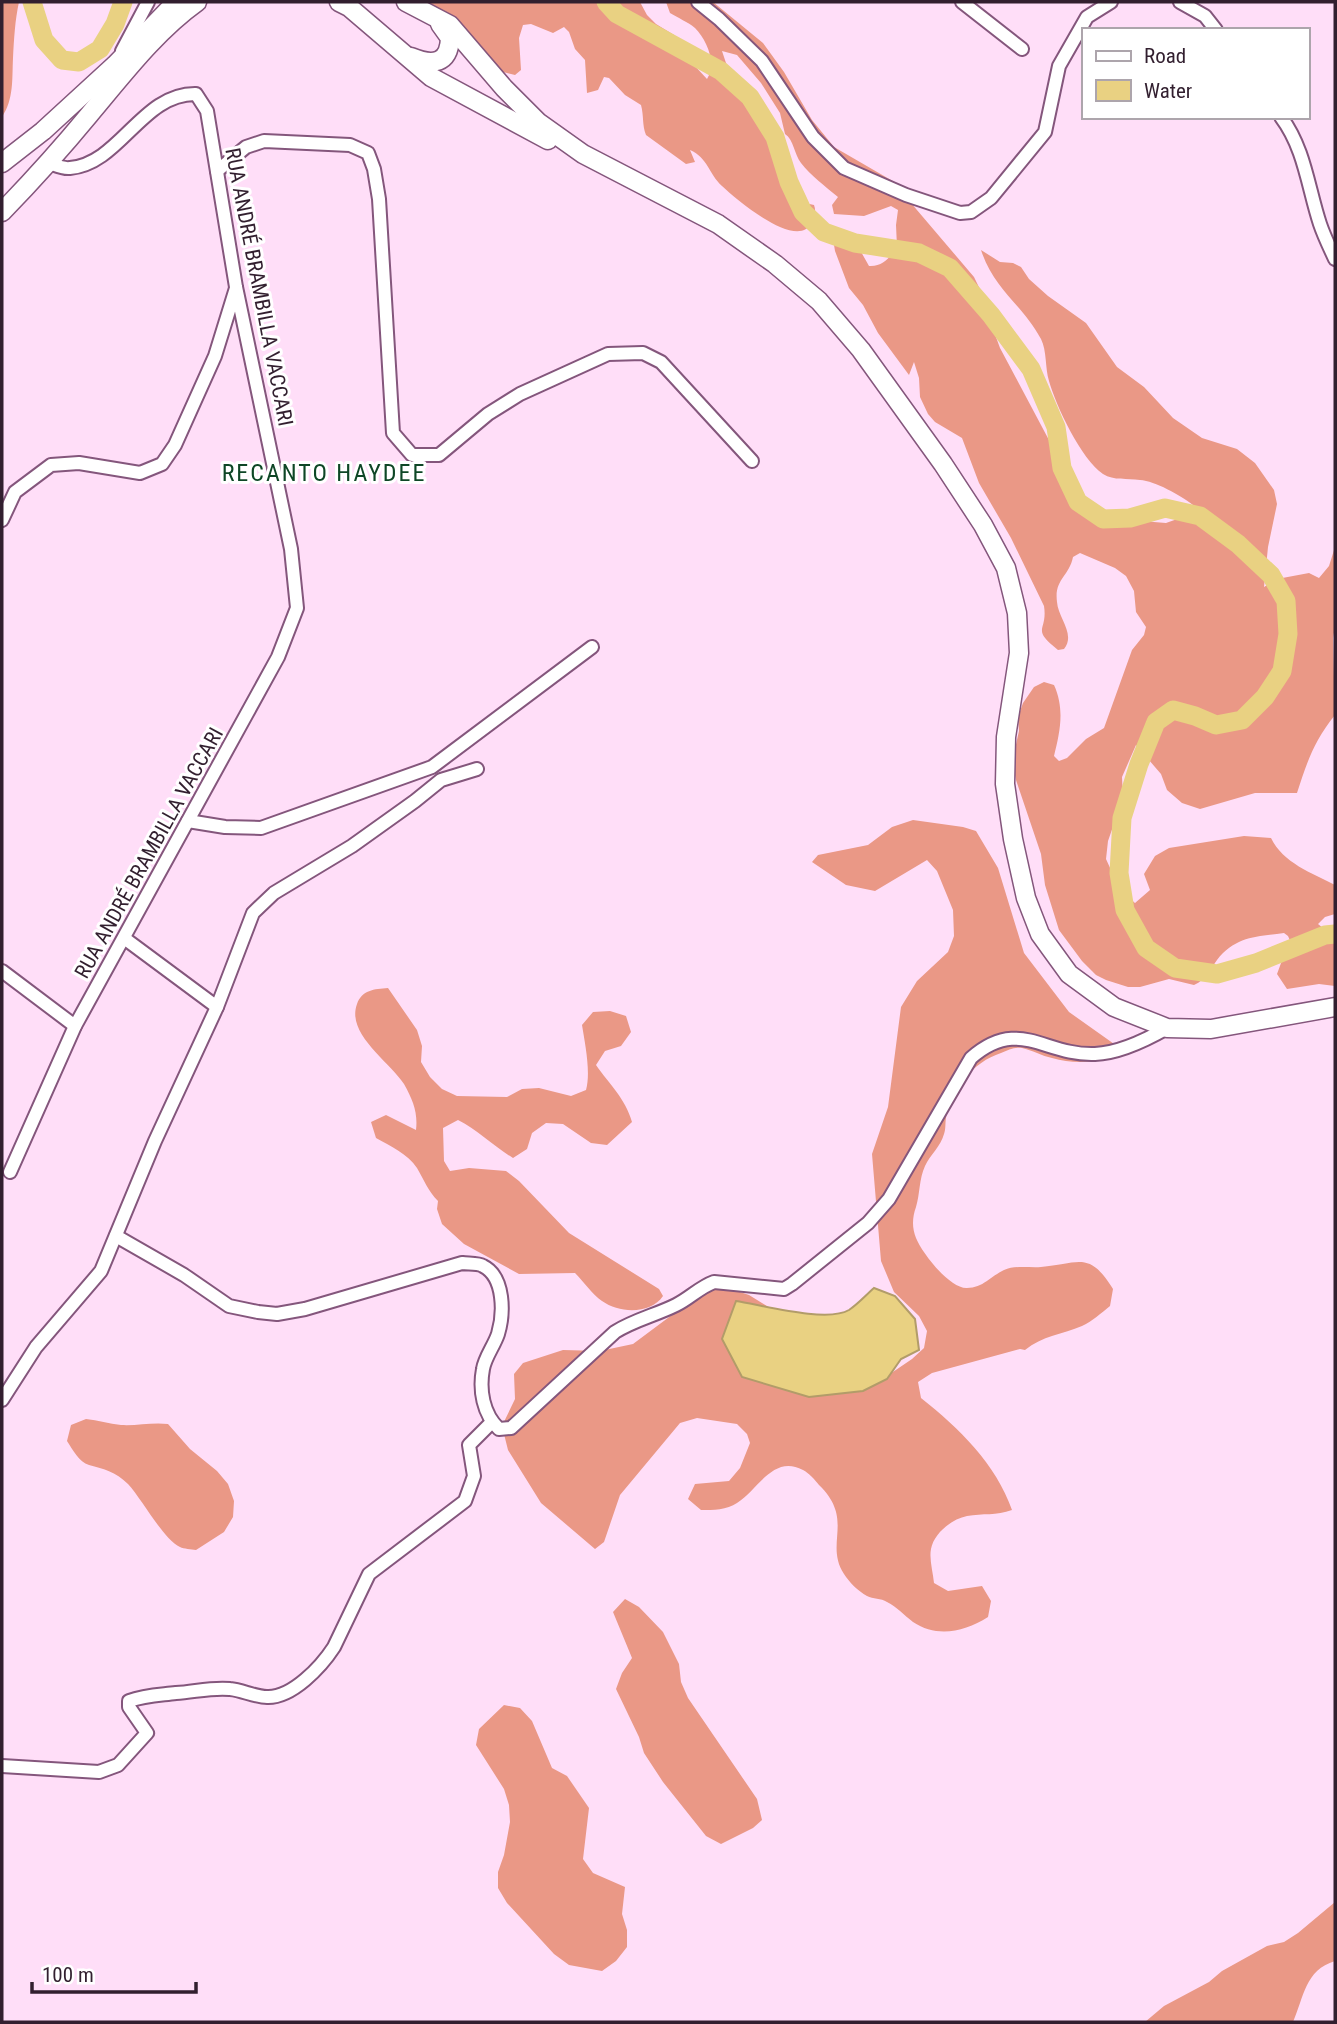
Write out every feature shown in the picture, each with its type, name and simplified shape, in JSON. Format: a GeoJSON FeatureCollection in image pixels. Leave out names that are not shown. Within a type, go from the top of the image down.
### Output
{"type":"FeatureCollection","features":[{"type":"Feature","properties":{"kind":"main road"},"geometry":{"type":"LineString","coordinates":[[2,163],[43,131],[115,65],[176,2]]}},
{"type":"Feature","properties":{"kind":"main road"},"geometry":{"type":"LineString","coordinates":[[2,212],[49,163],[178,15],[197,2]]}},
{"type":"Feature","properties":{"kind":"main road"},"geometry":{"type":"LineString","coordinates":[[340,2],[431,77],[552,143],[583,154],[718,224],[775,264],[819,301],[861,350],[943,464],[983,525],[1006,568],[1017,613],[1019,653],[1006,737],[1005,784],[1013,839],[1026,898],[1040,934],[1069,974],[1114,1007],[1167,1028],[1211,1029],[1335,1007]]}},
{"type":"Feature","properties":{"kind":"main road"},"geometry":{"type":"LineString","coordinates":[[406,2],[450,25],[504,88],[538,122],[583,154]]}},
{"type":"Feature","properties":{"kind":"main road"},"geometry":{"type":"LineString","coordinates":[[399,52],[431,64],[439,62],[447,53],[450,38],[443,27],[423,9]]}},
{"type":"Feature","properties":{"kind":"street"},"geometry":{"type":"LineString","coordinates":[[115,65],[148,2]]}},
{"type":"Feature","properties":{"kind":"street"},"geometry":{"type":"LineString","coordinates":[[698,2],[762,61],[813,137],[845,168],[906,195],[960,213],[971,212],[990,198],[1045,132],[1059,66],[1087,17],[1111,2]]}},
{"type":"Feature","properties":{"kind":"street"},"geometry":{"type":"LineString","coordinates":[[962,2],[1022,49]]}},
{"type":"Feature","properties":{"kind":"street"},"geometry":{"type":"LineString","coordinates":[[1180,2],[1205,16],[1214,28]]}},
{"type":"Feature","properties":{"kind":"street","name":"RUA ANDRÉ BRAMBILLA VACCARI"},"geometry":{"type":"LineString","coordinates":[[10,1172],[75,1026],[278,657],[297,608],[291,548],[236,287],[207,111],[196,94],[181,94],[157,106],[93,162],[68,169],[49,163]]}},
{"type":"Feature","properties":{"kind":"street"},"geometry":{"type":"LineString","coordinates":[[1282,119],[1304,162],[1321,225],[1335,260]]}},
{"type":"Feature","properties":{"kind":"street"},"geometry":{"type":"LineString","coordinates":[[217,171],[246,147],[264,141],[351,145],[368,153],[374,169],[379,199],[393,433],[412,456],[439,454],[488,414],[520,394],[608,354],[643,353],[661,362],[752,461]]}},
{"type":"Feature","properties":{"kind":"street"},"geometry":{"type":"LineString","coordinates":[[2,520],[15,492],[51,465],[79,463],[139,473],[162,464],[175,445],[215,356],[236,287]]}},
{"type":"Feature","properties":{"kind":"street"},"geometry":{"type":"LineString","coordinates":[[188,821],[225,827],[261,828],[432,767],[592,647]]}},
{"type":"Feature","properties":{"kind":"street"},"geometry":{"type":"LineString","coordinates":[[2,1400],[36,1347],[101,1271],[155,1141],[217,1007],[248,921],[259,906],[274,893],[352,846],[441,780],[477,769]]}},
{"type":"Feature","properties":{"kind":"street"},"geometry":{"type":"LineString","coordinates":[[124,938],[217,1007]]}},
{"type":"Feature","properties":{"kind":"street"},"geometry":{"type":"LineString","coordinates":[[2,971],[75,1026]]}},
{"type":"Feature","properties":{"kind":"street"},"geometry":{"type":"LineString","coordinates":[[116,1236],[184,1275],[229,1306],[277,1314],[306,1309],[462,1263],[482,1265],[497,1278],[501,1305],[498,1333],[483,1368],[482,1399],[492,1422],[499,1429],[511,1428],[625,1325],[679,1304],[704,1285],[714,1282],[784,1289],[868,1223],[889,1199],[971,1058],[988,1044],[997,1040],[1018,1039],[1078,1054],[1098,1054],[1143,1042],[1167,1028]]}},
{"type":"Feature","properties":{"kind":"street"},"geometry":{"type":"LineString","coordinates":[[2,1766],[99,1772],[118,1765],[147,1733],[129,1701],[148,1695],[218,1689],[230,1689],[267,1698],[295,1687],[319,1666],[334,1647],[369,1574],[465,1501],[474,1476],[469,1446],[492,1422]]}},
{"type":"Feature","properties":{"kind":"shaded area"},"geometry":{"type":"Polygon","coordinates":[[[2,2],[19,2],[12,89],[2,117],[2,2]]]}},
{"type":"Feature","properties":{"kind":"shaded area"},"geometry":{"type":"Polygon","coordinates":[[[410,2],[640,2],[656,24],[674,35],[680,50],[707,79],[711,59],[703,39],[692,26],[670,13],[666,2],[713,2],[763,43],[784,72],[812,120],[834,147],[903,187],[911,203],[974,277],[990,310],[1000,348],[1050,442],[1059,477],[1091,510],[1129,520],[1166,523],[1183,517],[1193,505],[1153,483],[1107,476],[1086,457],[1070,431],[1052,392],[1041,339],[993,276],[981,250],[1000,262],[1021,267],[1029,279],[1048,296],[1086,323],[1117,367],[1144,387],[1173,418],[1202,438],[1237,449],[1255,463],[1274,490],[1277,504],[1268,547],[1264,587],[1277,579],[1309,573],[1319,578],[1329,566],[1335,547],[1335,715],[1312,752],[1297,793],[1255,793],[1200,809],[1182,803],[1167,790],[1161,774],[1136,745],[1122,777],[1123,798],[1108,841],[1106,859],[1120,890],[1135,903],[1150,890],[1144,874],[1155,856],[1169,848],[1244,836],[1271,838],[1290,861],[1335,885],[1335,914],[1325,917],[1318,924],[1329,933],[1335,932],[1335,986],[1319,984],[1287,989],[1277,974],[1284,955],[1292,945],[1284,933],[1247,939],[1232,946],[1217,960],[1205,977],[1194,985],[1169,979],[1140,987],[1128,987],[1096,975],[1059,930],[1045,885],[1041,854],[1012,762],[1019,731],[1018,717],[1023,703],[1034,687],[1044,682],[1054,685],[1059,703],[1060,729],[1054,756],[1059,761],[1067,758],[1086,739],[1104,728],[1132,650],[1144,635],[1146,627],[1136,612],[1134,591],[1126,576],[1115,568],[1080,553],[1073,557],[1057,594],[1058,608],[1068,638],[1064,649],[1058,650],[1042,633],[1044,606],[1011,538],[979,483],[962,438],[935,422],[928,414],[920,397],[919,378],[914,362],[909,375],[849,288],[835,251],[832,233],[846,230],[869,266],[882,263],[897,247],[898,210],[891,206],[864,216],[834,214],[832,205],[838,197],[801,163],[785,134],[780,113],[761,83],[737,55],[722,51],[735,81],[766,121],[771,139],[781,154],[785,174],[801,200],[814,205],[814,218],[806,229],[787,229],[762,217],[722,186],[696,153],[690,150],[695,162],[686,164],[646,135],[641,105],[625,95],[609,78],[604,77],[598,90],[587,93],[585,60],[575,49],[569,32],[564,27],[553,33],[531,24],[523,25],[519,38],[521,70],[515,75],[503,72],[486,55],[410,2]]]}},
{"type":"Feature","properties":{"kind":"shaded area"},"geometry":{"type":"Polygon","coordinates":[[[913,820],[976,831],[998,868],[1024,953],[1069,1012],[1124,1051],[1089,1062],[1061,1060],[1019,1048],[991,1057],[973,1070],[958,1087],[949,1107],[943,1138],[923,1171],[913,1227],[919,1244],[930,1261],[953,1283],[967,1288],[982,1284],[1008,1268],[1082,1262],[1097,1269],[1113,1289],[1110,1306],[1082,1326],[1045,1338],[1025,1350],[1020,1349],[932,1373],[918,1382],[921,1398],[962,1434],[986,1462],[1012,1510],[961,1518],[944,1528],[933,1543],[930,1557],[934,1583],[948,1591],[982,1586],[991,1601],[988,1617],[970,1626],[950,1631],[922,1627],[891,1604],[867,1596],[851,1583],[839,1563],[835,1509],[830,1498],[803,1470],[792,1466],[774,1470],[745,1497],[724,1508],[701,1510],[688,1499],[695,1484],[729,1481],[740,1468],[750,1443],[747,1434],[737,1424],[697,1418],[680,1423],[620,1495],[604,1542],[595,1549],[541,1503],[508,1450],[502,1426],[515,1399],[514,1374],[523,1363],[563,1350],[600,1351],[633,1344],[696,1297],[722,1286],[749,1295],[884,1378],[924,1348],[927,1331],[919,1316],[894,1292],[881,1261],[872,1154],[888,1107],[901,1007],[917,981],[948,952],[954,936],[953,910],[937,871],[927,860],[875,891],[846,885],[812,862],[818,855],[868,845],[892,827],[913,820]]]}},
{"type":"Feature","properties":{"kind":"shaded area"},"geometry":{"type":"Polygon","coordinates":[[[388,988],[417,1030],[422,1046],[421,1062],[430,1077],[442,1089],[457,1096],[507,1097],[522,1089],[539,1088],[571,1096],[586,1090],[588,1067],[582,1025],[593,1012],[610,1011],[626,1016],[631,1032],[621,1046],[605,1051],[596,1065],[621,1099],[632,1122],[607,1145],[591,1143],[563,1124],[546,1123],[532,1133],[527,1149],[513,1158],[458,1120],[443,1128],[444,1161],[450,1171],[469,1168],[506,1171],[569,1233],[659,1289],[663,1296],[658,1302],[643,1309],[626,1310],[609,1305],[598,1298],[575,1273],[519,1274],[464,1244],[442,1224],[437,1209],[438,1201],[417,1168],[404,1154],[376,1138],[371,1122],[386,1115],[416,1130],[415,1112],[404,1084],[363,1036],[355,1015],[359,999],[365,993],[388,988]]]}},
{"type":"Feature","properties":{"kind":"shaded area"},"geometry":{"type":"Polygon","coordinates":[[[86,1419],[121,1425],[168,1424],[190,1449],[217,1471],[228,1484],[234,1501],[233,1517],[224,1532],[196,1550],[182,1548],[173,1543],[128,1484],[114,1474],[85,1463],[74,1452],[67,1441],[71,1425],[86,1419]]]}},
{"type":"Feature","properties":{"kind":"shaded area"},"geometry":{"type":"Polygon","coordinates":[[[625,1599],[639,1607],[663,1632],[679,1664],[681,1682],[688,1698],[757,1799],[762,1820],[753,1828],[721,1844],[706,1836],[663,1782],[644,1753],[616,1689],[632,1658],[613,1612],[625,1599]]]}},
{"type":"Feature","properties":{"kind":"shaded area"},"geometry":{"type":"Polygon","coordinates":[[[504,1705],[520,1708],[532,1721],[552,1768],[567,1776],[589,1808],[583,1859],[593,1873],[625,1887],[622,1914],[627,1930],[627,1947],[616,1961],[602,1971],[569,1965],[554,1954],[507,1903],[498,1888],[498,1872],[510,1822],[509,1805],[504,1789],[476,1745],[479,1729],[504,1705]]]}},
{"type":"Feature","properties":{"kind":"shaded area"},"geometry":{"type":"Polygon","coordinates":[[[1335,1902],[1335,1961],[1325,1965],[1311,1978],[1293,2022],[1145,2022],[1164,2006],[1209,1982],[1222,1971],[1267,1946],[1284,1942],[1335,1902]]]}},
{"type":"Feature","properties":{"kind":"water"},"geometry":{"type":"Polygon","coordinates":[[[874,1288],[895,1296],[915,1319],[919,1350],[901,1359],[887,1379],[863,1391],[809,1397],[742,1377],[722,1339],[736,1301],[810,1314],[839,1314],[852,1308],[874,1288]]]}},
{"type":"Feature","properties":{"kind":"waterway"},"geometry":{"type":"LineString","coordinates":[[32,2],[44,40],[62,60],[79,62],[100,49],[115,24],[123,2]]}},
{"type":"Feature","properties":{"kind":"waterway"},"geometry":{"type":"LineString","coordinates":[[606,2],[617,14],[721,71],[750,97],[775,137],[789,182],[803,212],[824,232],[855,243],[919,253],[950,268],[991,315],[1031,369],[1056,427],[1062,468],[1078,502],[1103,519],[1130,518],[1165,508],[1200,516],[1238,544],[1271,575],[1286,601],[1288,634],[1282,671],[1265,697],[1242,720],[1216,725],[1173,710],[1156,722],[1122,818],[1119,873],[1125,910],[1146,948],[1175,968],[1217,974],[1256,963],[1325,935],[1335,934]]}},
{"type":"Feature","properties":{"kind":"district","name":"RECANTO HAYDEE"},"geometry":{"type":"Point","coordinates":[324,473]}}]}
